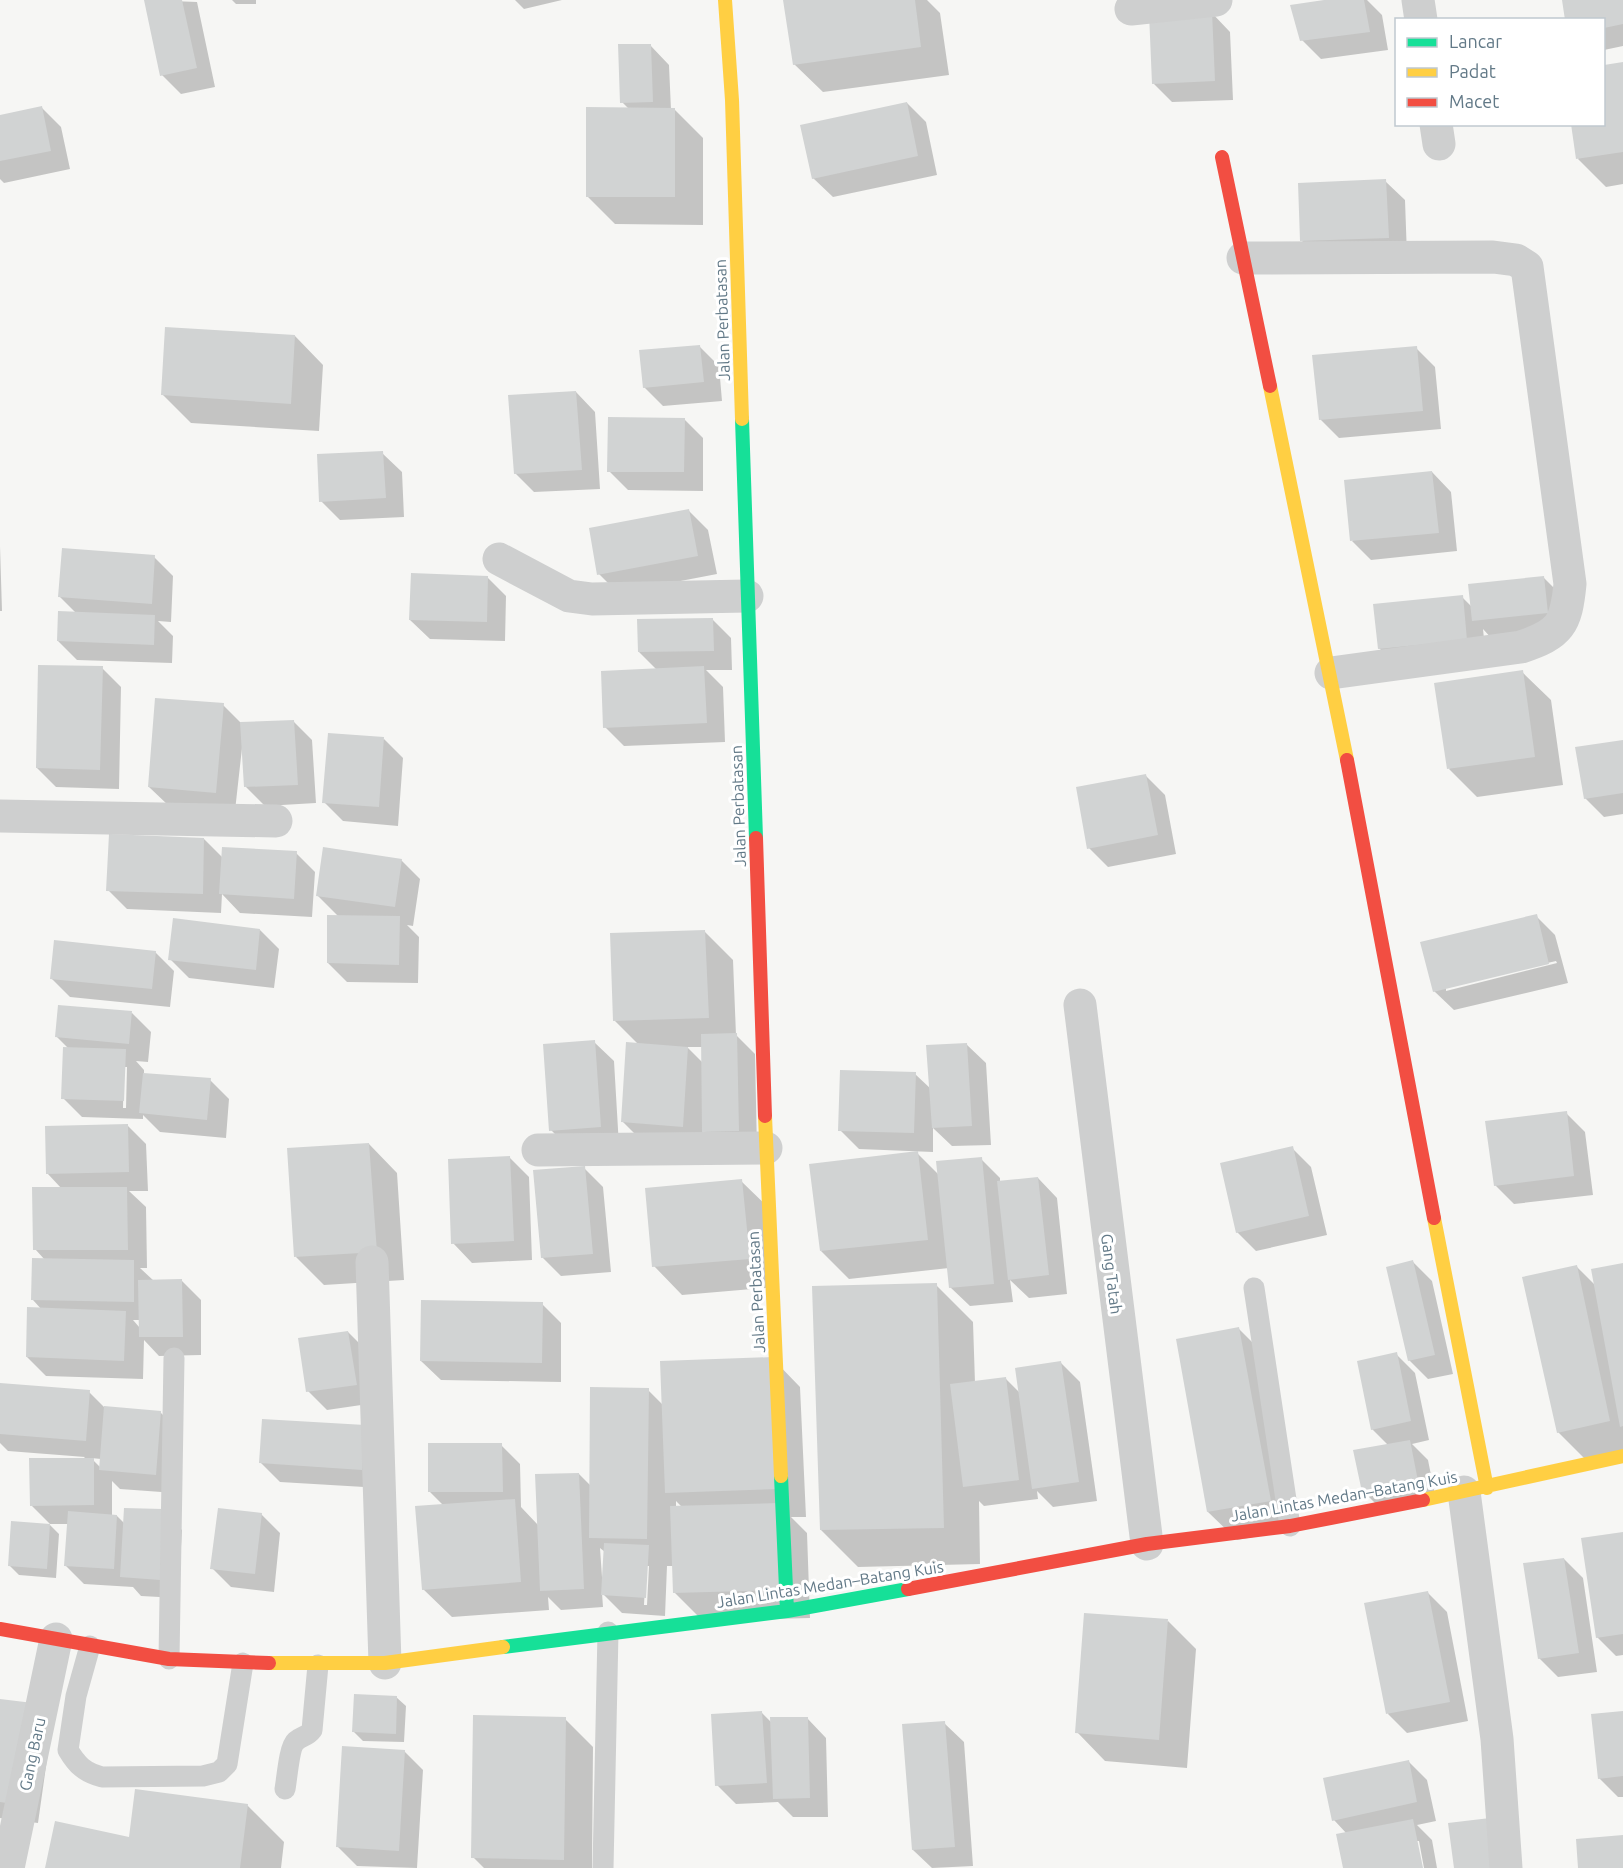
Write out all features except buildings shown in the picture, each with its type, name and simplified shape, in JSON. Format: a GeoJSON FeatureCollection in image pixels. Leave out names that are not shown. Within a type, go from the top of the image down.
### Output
{"type":"FeatureCollection","features":[{"type":"Feature","properties":{"kind":"main road","name":"Jalan Perbatasan"},"geometry":{"type":"LineString","coordinates":[[725,0],[732,100],[766,1148],[787,1611]]}},
{"type":"Feature","properties":{"kind":"main road"},"geometry":{"type":"LineString","coordinates":[[1222,157],[1331,673],[1388,986],[1475,1490]]}},
{"type":"Feature","properties":{"kind":"main road","name":"Jalan Lintas Medan–Batang Kuis"},"geometry":{"type":"LineString","coordinates":[[0,1629],[169,1659],[318,1665],[385,1663],[608,1632],[787,1611],[1147,1544],[1290,1526],[1475,1490],[1623,1456]]}},
{"type":"Feature","properties":{"kind":"street"},"geometry":{"type":"LineString","coordinates":[[1131,9],[1216,0]]}},
{"type":"Feature","properties":{"kind":"street"},"geometry":{"type":"LineString","coordinates":[[1418,0],[1421,18]]}},
{"type":"Feature","properties":{"kind":"street"},"geometry":{"type":"LineString","coordinates":[[1243,258],[1493,257],[1516,260],[1527,267],[1570,584],[1567,610],[1558,629],[1544,640],[1521,647],[1331,673]]}},
{"type":"Feature","properties":{"kind":"street"},"geometry":{"type":"LineString","coordinates":[[499,559],[569,596],[591,599],[747,596]]}},
{"type":"Feature","properties":{"kind":"street"},"geometry":{"type":"LineString","coordinates":[[0,816],[276,821]]}},
{"type":"Feature","properties":{"kind":"street","name":"Gang Tatah"},"geometry":{"type":"LineString","coordinates":[[1080,1005],[1147,1544]]}},
{"type":"Feature","properties":{"kind":"street"},"geometry":{"type":"LineString","coordinates":[[538,1150],[766,1148]]}},
{"type":"Feature","properties":{"kind":"street"},"geometry":{"type":"LineString","coordinates":[[372,1262],[385,1663]]}},
{"type":"Feature","properties":{"kind":"street"},"geometry":{"type":"LineString","coordinates":[[1475,1490],[1506,1868]]}},
{"type":"Feature","properties":{"kind":"street","name":"Gang Baru"},"geometry":{"type":"LineString","coordinates":[[8,1868],[56,1640]]}},
{"type":"Feature","properties":{"kind":"lane"},"geometry":{"type":"LineString","coordinates":[[1254,1288],[1290,1526]]}},
{"type":"Feature","properties":{"kind":"lane"},"geometry":{"type":"LineString","coordinates":[[169,1659],[174,1358]]}},
{"type":"Feature","properties":{"kind":"lane"},"geometry":{"type":"LineString","coordinates":[[603,1868],[608,1632]]}},
{"type":"Feature","properties":{"kind":"lane"},"geometry":{"type":"LineString","coordinates":[[90,1646],[76,1696],[68,1750],[78,1766],[89,1774],[102,1777],[203,1776],[219,1772],[227,1764],[243,1663]]}},
{"type":"Feature","properties":{"kind":"lane"},"geometry":{"type":"LineString","coordinates":[[285,1790],[292,1746],[312,1731],[318,1665]]}},
{"type":"Feature","properties":{"kind":"traffic: fast"},"geometry":{"type":"LineString","coordinates":[[742,419],[756,838]]}},
{"type":"Feature","properties":{"kind":"traffic: fast"},"geometry":{"type":"LineString","coordinates":[[781,1476],[787,1611]]}},
{"type":"Feature","properties":{"kind":"traffic: fast"},"geometry":{"type":"LineString","coordinates":[[503,1647],[787,1611],[908,1589]]}},
{"type":"Feature","properties":{"kind":"traffic: slow"},"geometry":{"type":"LineString","coordinates":[[725,0],[732,100],[742,419]]}},
{"type":"Feature","properties":{"kind":"traffic: slow"},"geometry":{"type":"LineString","coordinates":[[1270,386],[1347,760]]}},
{"type":"Feature","properties":{"kind":"traffic: slow"},"geometry":{"type":"LineString","coordinates":[[765,1116],[781,1476]]}},
{"type":"Feature","properties":{"kind":"traffic: slow"},"geometry":{"type":"LineString","coordinates":[[1434,1218],[1487,1488]]}},
{"type":"Feature","properties":{"kind":"traffic: slow"},"geometry":{"type":"LineString","coordinates":[[1423,1500],[1623,1456]]}},
{"type":"Feature","properties":{"kind":"traffic: slow"},"geometry":{"type":"LineString","coordinates":[[269,1663],[385,1663],[503,1647]]}},
{"type":"Feature","properties":{"kind":"traffic: jam"},"geometry":{"type":"LineString","coordinates":[[1222,157],[1270,386]]}},
{"type":"Feature","properties":{"kind":"traffic: jam"},"geometry":{"type":"LineString","coordinates":[[1347,760],[1434,1218]]}},
{"type":"Feature","properties":{"kind":"traffic: jam"},"geometry":{"type":"LineString","coordinates":[[756,838],[765,1116]]}},
{"type":"Feature","properties":{"kind":"traffic: jam"},"geometry":{"type":"LineString","coordinates":[[908,1589],[1147,1544],[1290,1526],[1423,1500]]}},
{"type":"Feature","properties":{"kind":"traffic: jam"},"geometry":{"type":"LineString","coordinates":[[0,1629],[169,1659],[269,1663]]}}]}
